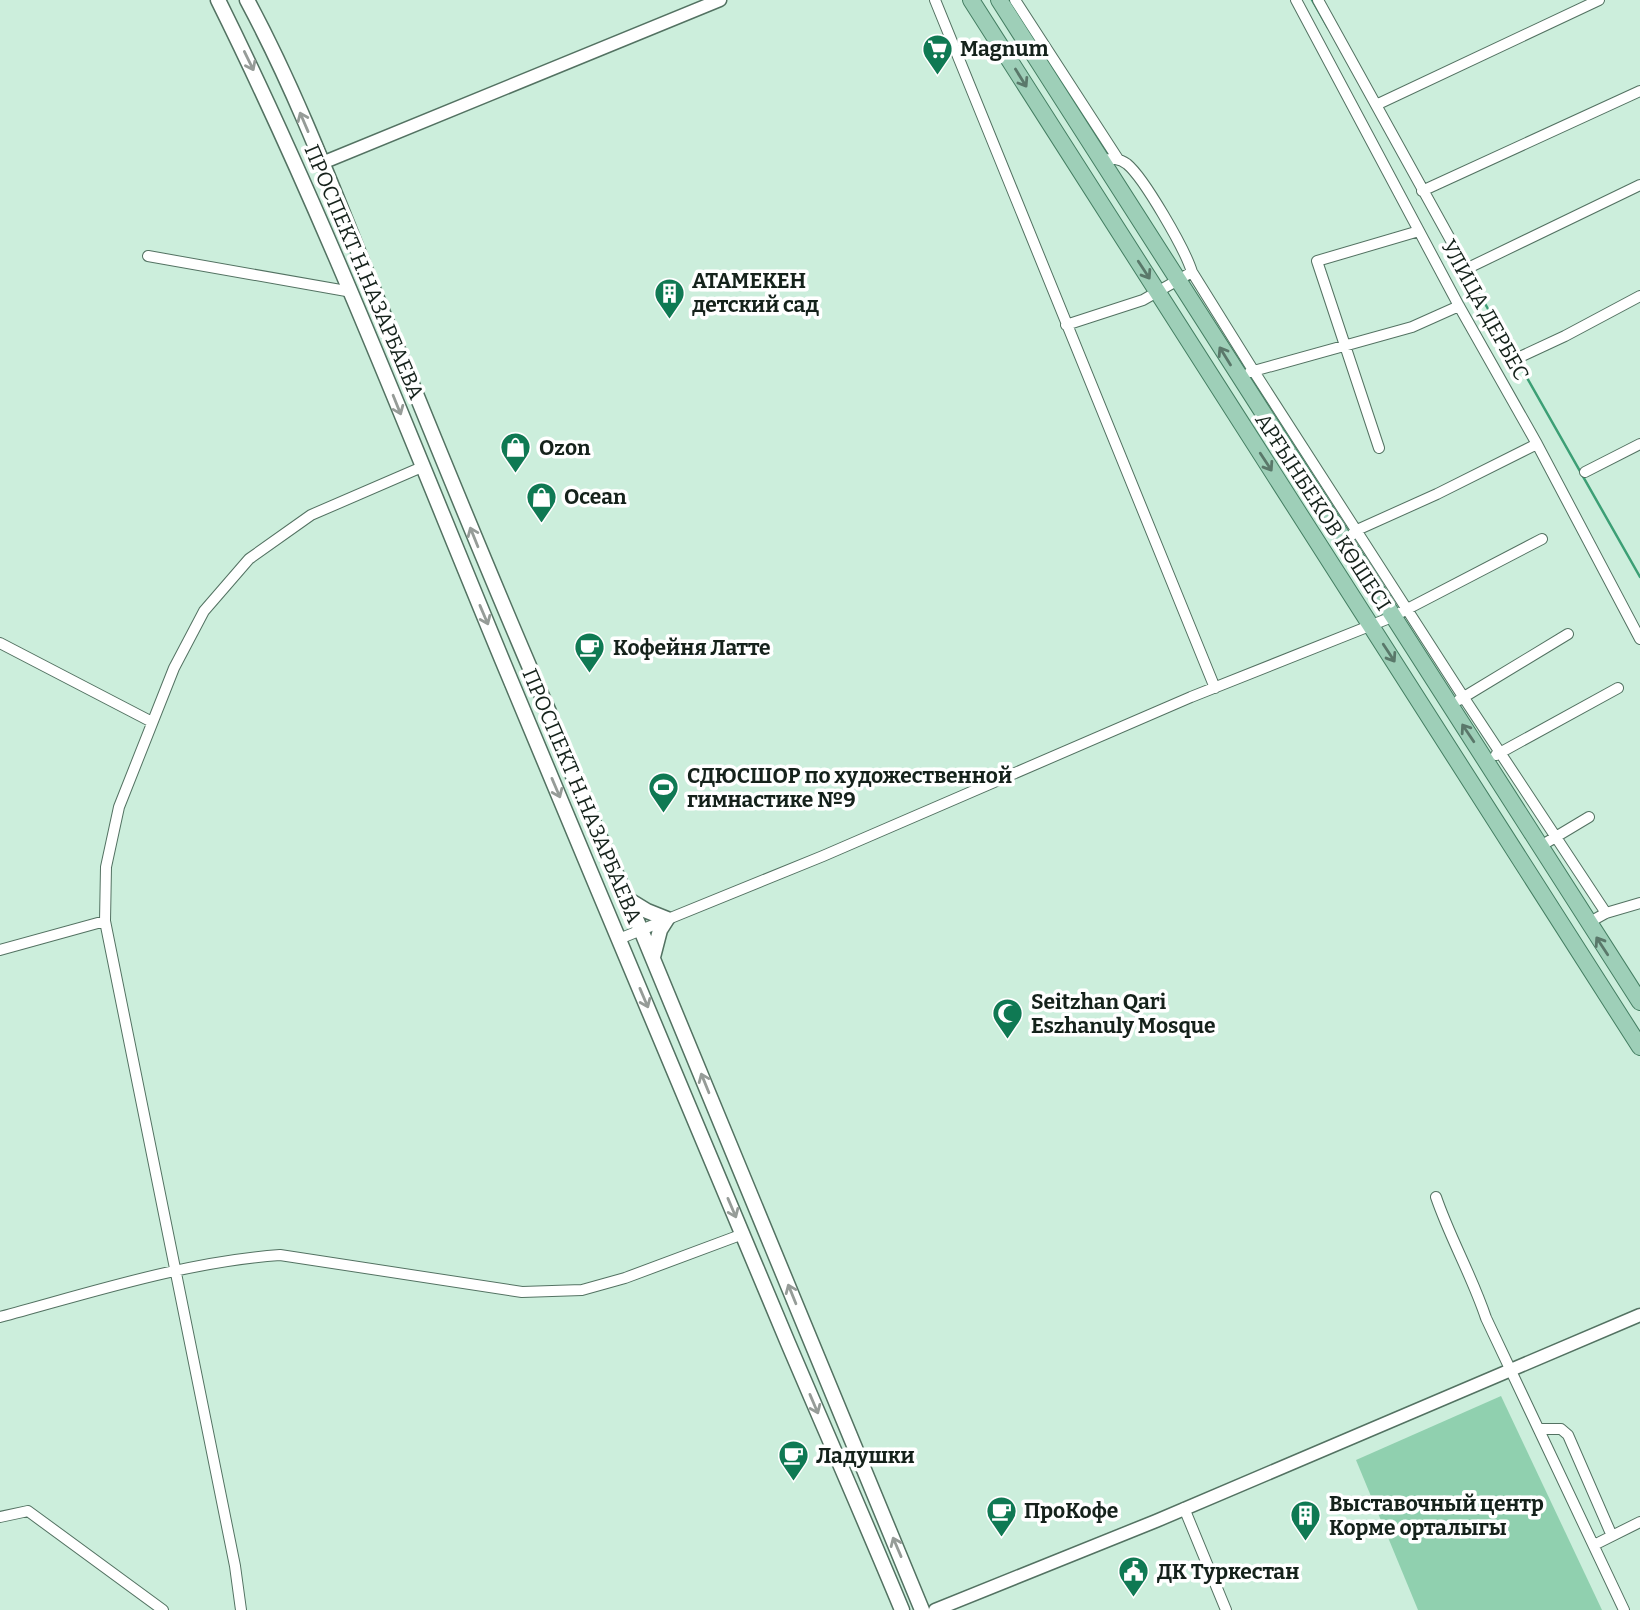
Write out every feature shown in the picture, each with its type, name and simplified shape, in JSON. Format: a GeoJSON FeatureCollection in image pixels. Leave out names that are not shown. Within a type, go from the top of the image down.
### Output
{"type":"FeatureCollection","features":[{"type":"Feature","properties":{"kind":"main road","name":"ПРОСПЕКТ Н.НАЗАРБАЕВА"},"geometry":{"type":"LineString","coordinates":[[218,0],[247,56],[352,292],[422,467],[902,1610]]}},
{"type":"Feature","properties":{"kind":"main road","name":"ПРОСПЕКТ Н.НАЗАРБАЕВА"},"geometry":{"type":"LineString","coordinates":[[247,0],[276,57],[322,163],[494,587],[549,712],[554,733],[653,957],[922,1610]]}},
{"type":"Feature","properties":{"kind":"main road","name":"АРҒЫНБЕКОВ КӨШЕСІ"},"geometry":{"type":"LineString","coordinates":[[971,0],[1640,1047]]}},
{"type":"Feature","properties":{"kind":"main road","name":"АРҒЫНБЕКОВ КӨШЕСІ"},"geometry":{"type":"LineString","coordinates":[[999,0],[1178,281],[1246,375],[1344,542],[1392,617],[1457,702],[1493,756],[1539,847],[1640,1003]]}},
{"type":"Feature","properties":{"kind":"main road"},"geometry":{"type":"LineString","coordinates":[[628,899],[667,919],[659,933],[653,957]]}},
{"type":"Feature","properties":{"kind":"street"},"geometry":{"type":"LineString","coordinates":[[322,163],[720,0]]}},
{"type":"Feature","properties":{"kind":"street"},"geometry":{"type":"LineString","coordinates":[[935,0],[1215,688]]}},
{"type":"Feature","properties":{"kind":"street"},"geometry":{"type":"LineString","coordinates":[[1015,0],[1118,159],[1128,165],[1137,176],[1182,247],[1192,272],[1246,375],[1357,530],[1407,609],[1457,702],[1568,634]]}},
{"type":"Feature","properties":{"kind":"street","name":"УЛИЦА ДЕРБЕС"},"geometry":{"type":"LineString","coordinates":[[1296,0],[1640,639]]}},
{"type":"Feature","properties":{"kind":"street","name":"УЛИЦА ДЕРБЕС"},"geometry":{"type":"LineString","coordinates":[[1318,0],[1475,284]]}},
{"type":"Feature","properties":{"kind":"street"},"geometry":{"type":"LineString","coordinates":[[1376,106],[1599,0]]}},
{"type":"Feature","properties":{"kind":"street"},"geometry":{"type":"LineString","coordinates":[[1422,191],[1640,91]]}},
{"type":"Feature","properties":{"kind":"street"},"geometry":{"type":"LineString","coordinates":[[1100,160],[1118,159]]}},
{"type":"Feature","properties":{"kind":"street"},"geometry":{"type":"LineString","coordinates":[[1466,268],[1640,185]]}},
{"type":"Feature","properties":{"kind":"street"},"geometry":{"type":"LineString","coordinates":[[1379,448],[1317,261],[1419,231]]}},
{"type":"Feature","properties":{"kind":"street"},"geometry":{"type":"LineString","coordinates":[[148,256],[352,292]]}},
{"type":"Feature","properties":{"kind":"street"},"geometry":{"type":"LineString","coordinates":[[1066,325],[1143,300],[1192,272]]}},
{"type":"Feature","properties":{"kind":"street"},"geometry":{"type":"LineString","coordinates":[[1522,356],[1640,296]]}},
{"type":"Feature","properties":{"kind":"street"},"geometry":{"type":"LineString","coordinates":[[1246,375],[1412,327],[1459,306]]}},
{"type":"Feature","properties":{"kind":"street"},"geometry":{"type":"LineString","coordinates":[[1344,542],[1357,530],[1537,444]]}},
{"type":"Feature","properties":{"kind":"street"},"geometry":{"type":"LineString","coordinates":[[1585,472],[1640,444]]}},
{"type":"Feature","properties":{"kind":"street"},"geometry":{"type":"LineString","coordinates":[[241,1610],[235,1566],[177,1269],[104,921],[106,867],[119,807],[173,668],[204,611],[249,559],[311,515],[422,467]]}},
{"type":"Feature","properties":{"kind":"street"},"geometry":{"type":"LineString","coordinates":[[619,939],[823,856],[1215,688],[1392,617],[1542,539]]}},
{"type":"Feature","properties":{"kind":"street"},"geometry":{"type":"LineString","coordinates":[[0,643],[152,722]]}},
{"type":"Feature","properties":{"kind":"street"},"geometry":{"type":"LineString","coordinates":[[1606,914],[1555,837],[1493,756],[1618,688]]}},
{"type":"Feature","properties":{"kind":"street"},"geometry":{"type":"LineString","coordinates":[[1539,847],[1590,817]]}},
{"type":"Feature","properties":{"kind":"street"},"geometry":{"type":"LineString","coordinates":[[1588,923],[1640,903]]}},
{"type":"Feature","properties":{"kind":"street"},"geometry":{"type":"LineString","coordinates":[[0,950],[104,921]]}},
{"type":"Feature","properties":{"kind":"street"},"geometry":{"type":"LineString","coordinates":[[1436,1196],[1446,1227],[1624,1610]]}},
{"type":"Feature","properties":{"kind":"street"},"geometry":{"type":"LineString","coordinates":[[0,1317],[177,1269],[240,1258],[280,1255],[522,1293],[582,1290],[625,1278],[743,1234]]}},
{"type":"Feature","properties":{"kind":"street"},"geometry":{"type":"LineString","coordinates":[[935,1610],[1184,1508],[1640,1314]]}},
{"type":"Feature","properties":{"kind":"street"},"geometry":{"type":"LineString","coordinates":[[1539,1429],[1561,1429],[1568,1435],[1612,1536]]}},
{"type":"Feature","properties":{"kind":"street"},"geometry":{"type":"LineString","coordinates":[[1184,1508],[1226,1610]]}},
{"type":"Feature","properties":{"kind":"street"},"geometry":{"type":"LineString","coordinates":[[0,1517],[29,1511],[163,1610]]}},
{"type":"Feature","properties":{"kind":"street"},"geometry":{"type":"LineString","coordinates":[[1594,1545],[1640,1522]]}},
{"type":"Feature","properties":{"kind":"green space"},"geometry":{"type":"Polygon","coordinates":[[[1501,1396],[1602,1610],[1418,1610],[1356,1460],[1501,1396]]]}},
{"type":"Feature","properties":{"kind":"waterway"},"geometry":{"type":"LineString","coordinates":[[1312,0],[1328,28]]}},
{"type":"Feature","properties":{"kind":"waterway"},"geometry":{"type":"LineString","coordinates":[[1475,286],[1640,577]]}},
{"type":"Feature","properties":{"kind":"place","name":"Magnum"},"geometry":{"type":"Point","coordinates":[937,76]}},
{"type":"Feature","properties":{"kind":"place","name":"АТАМЕКЕН детский сад"},"geometry":{"type":"Point","coordinates":[669,320]}},
{"type":"Feature","properties":{"kind":"place","name":"Ozon"},"geometry":{"type":"Point","coordinates":[516,475]}},
{"type":"Feature","properties":{"kind":"place","name":"Ocean"},"geometry":{"type":"Point","coordinates":[541,524]}},
{"type":"Feature","properties":{"kind":"place","name":"Кофейня Латте"},"geometry":{"type":"Point","coordinates":[590,675]}},
{"type":"Feature","properties":{"kind":"place","name":"СДЮСШОР по художественной гимнастике №9"},"geometry":{"type":"Point","coordinates":[664,815]}},
{"type":"Feature","properties":{"kind":"place","name":"Seitzhan Qari Eszhanuly Mosque"},"geometry":{"type":"Point","coordinates":[1008,1041]}},
{"type":"Feature","properties":{"kind":"place","name":"Ладушки"},"geometry":{"type":"Point","coordinates":[793,1483]}},
{"type":"Feature","properties":{"kind":"place","name":"ПроКофе"},"geometry":{"type":"Point","coordinates":[1001,1538]}},
{"type":"Feature","properties":{"kind":"place","name":"Выставочный центр Корме орталыгы"},"geometry":{"type":"Point","coordinates":[1306,1543]}},
{"type":"Feature","properties":{"kind":"place","name":"ДК Туркестан"},"geometry":{"type":"Point","coordinates":[1134,1599]}}]}
